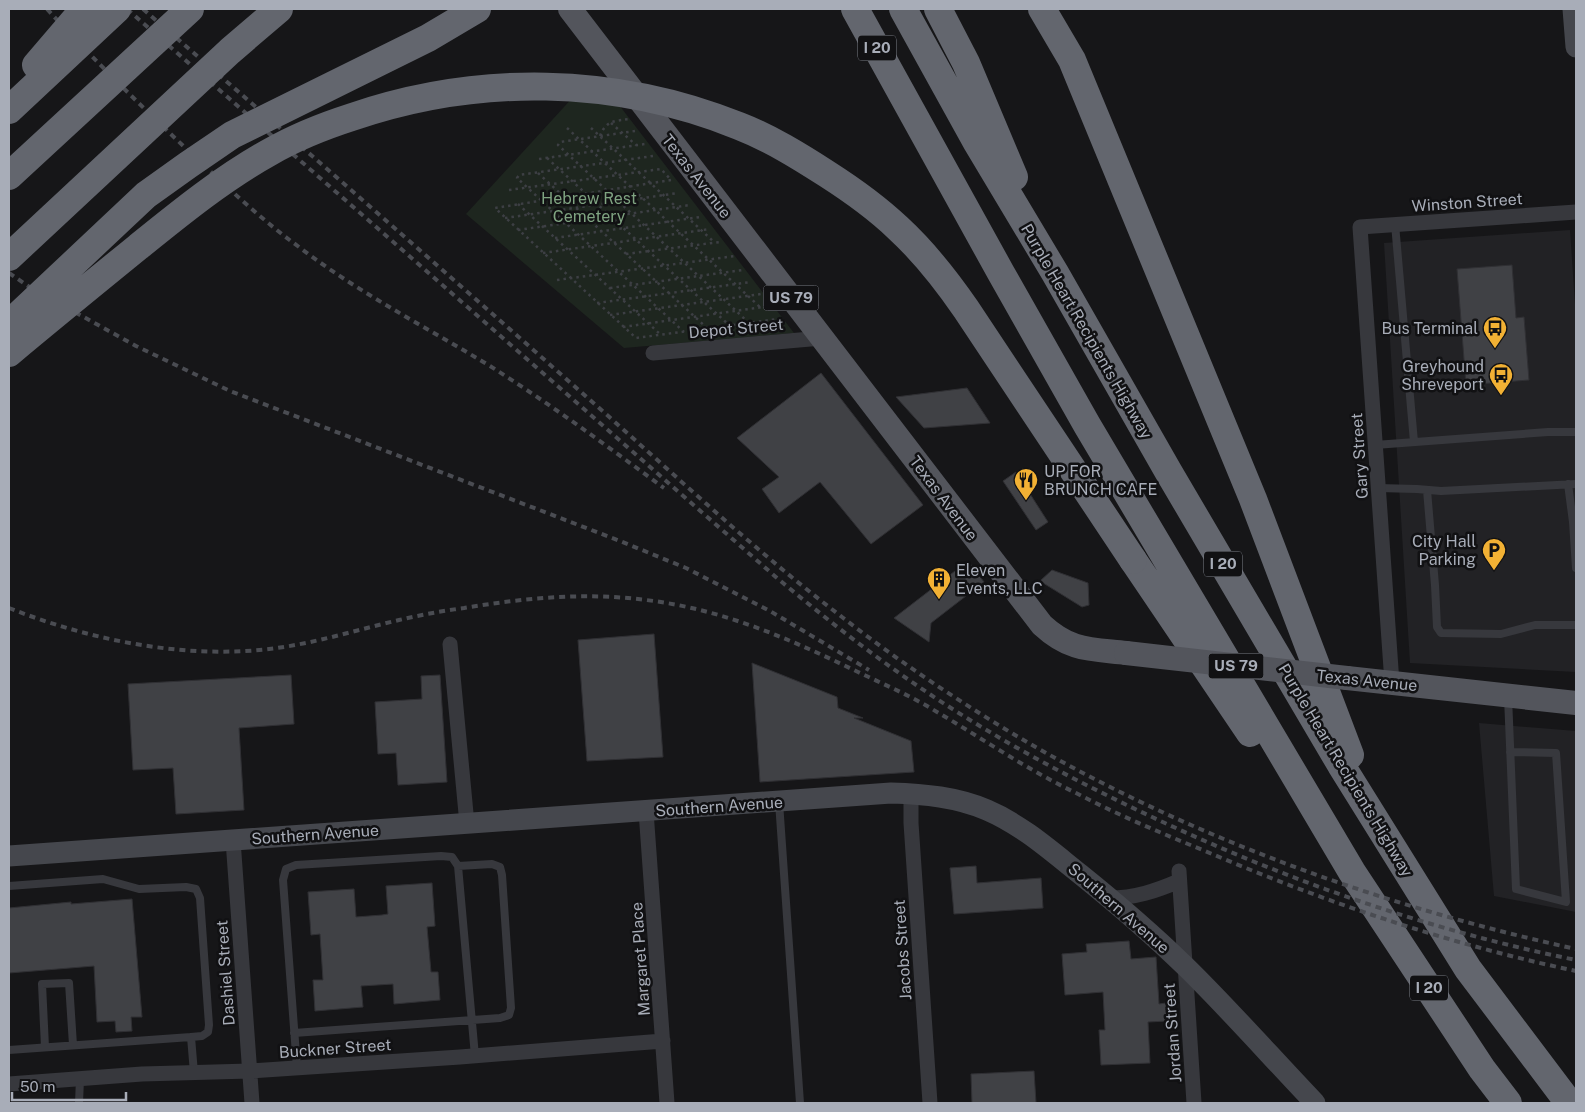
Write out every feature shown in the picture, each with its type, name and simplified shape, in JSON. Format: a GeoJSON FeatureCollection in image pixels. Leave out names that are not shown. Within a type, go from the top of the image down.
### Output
{"type":"FeatureCollection","features":[{"type":"Feature","properties":{"kind":"highway"},"geometry":{"type":"LineString","coordinates":[[9,97],[84,9]]}},
{"type":"Feature","properties":{"kind":"highway"},"geometry":{"type":"LineString","coordinates":[[9,110],[118,9]]}},
{"type":"Feature","properties":{"kind":"highway"},"geometry":{"type":"LineString","coordinates":[[9,176],[190,9]]}},
{"type":"Feature","properties":{"kind":"highway"},"geometry":{"type":"LineString","coordinates":[[9,257],[230,51],[279,9]]}},
{"type":"Feature","properties":{"kind":"highway"},"geometry":{"type":"LineString","coordinates":[[9,324],[146,195],[232,135],[428,38],[477,9]]}},
{"type":"Feature","properties":{"kind":"highway","name":"I 20"},"geometry":{"type":"LineString","coordinates":[[855,9],[1087,425],[1352,872],[1482,1069],[1508,1103]]}},
{"type":"Feature","properties":{"kind":"highway","name":"Purple Heart Recipients Highway"},"geometry":{"type":"LineString","coordinates":[[903,9],[976,141],[1376,822],[1468,969],[1569,1103]]}},
{"type":"Feature","properties":{"kind":"highway"},"geometry":{"type":"LineString","coordinates":[[938,9],[966,64],[1055,273]]}},
{"type":"Feature","properties":{"kind":"highway"},"geometry":{"type":"LineString","coordinates":[[1042,9],[1072,60],[1253,499],[1376,822]]}},
{"type":"Feature","properties":{"kind":"highway"},"geometry":{"type":"LineString","coordinates":[[9,352],[178,215],[240,170],[271,151],[305,134],[370,110],[444,92],[535,85],[595,89],[641,96],[709,115],[741,127],[799,156],[850,189],[897,227],[924,254],[961,302],[1240,719],[1352,872]]}},
{"type":"Feature","properties":{"kind":"main road","name":"Texas Avenue"},"geometry":{"type":"LineString","coordinates":[[570,9],[1042,625],[1053,635],[1068,644],[1088,649],[1576,702]]}},
{"type":"Feature","properties":{"kind":"street"},"geometry":{"type":"LineString","coordinates":[[1574,11],[1576,47]]}},
{"type":"Feature","properties":{"kind":"street","name":"Winston Street"},"geometry":{"type":"LineString","coordinates":[[1360,227],[1576,212]]}},
{"type":"Feature","properties":{"kind":"street","name":"Gary Street"},"geometry":{"type":"LineString","coordinates":[[1360,227],[1392,683]]}},
{"type":"Feature","properties":{"kind":"street","name":"Depot Street"},"geometry":{"type":"LineString","coordinates":[[653,354],[822,338]]}},
{"type":"Feature","properties":{"kind":"street"},"geometry":{"type":"LineString","coordinates":[[450,644],[467,824]]}},
{"type":"Feature","properties":{"kind":"street","name":"Southern Avenue"},"geometry":{"type":"LineString","coordinates":[[9,856],[891,793],[950,798],[987,810],[1014,824],[1109,898],[1186,966],[1315,1103]]}},
{"type":"Feature","properties":{"kind":"street","name":"Jacobs Street"},"geometry":{"type":"LineString","coordinates":[[911,794],[911,823],[930,1103]]}},
{"type":"Feature","properties":{"kind":"street","name":"Margaret Place"},"geometry":{"type":"LineString","coordinates":[[646,811],[667,1103]]}},
{"type":"Feature","properties":{"kind":"street","name":"Dashiel Street"},"geometry":{"type":"LineString","coordinates":[[233,840],[252,1103]]}},
{"type":"Feature","properties":{"kind":"street","name":"Jordan Street"},"geometry":{"type":"LineString","coordinates":[[1109,898],[1145,895],[1179,876],[1194,1103]]}},
{"type":"Feature","properties":{"kind":"street","name":"Buckner Street"},"geometry":{"type":"LineString","coordinates":[[9,1084],[297,1068],[663,1041]]}},
{"type":"Feature","properties":{"kind":"lane"},"geometry":{"type":"LineString","coordinates":[[1395,224],[1414,442]]}},
{"type":"Feature","properties":{"kind":"lane"},"geometry":{"type":"LineString","coordinates":[[1375,445],[1548,432],[1576,432]]}},
{"type":"Feature","properties":{"kind":"lane"},"geometry":{"type":"LineString","coordinates":[[1378,488],[1441,491],[1572,484],[1576,568]]}},
{"type":"Feature","properties":{"kind":"lane"},"geometry":{"type":"LineString","coordinates":[[1427,490],[1437,627],[1441,633],[1502,634],[1535,625],[1576,625]]}},
{"type":"Feature","properties":{"kind":"lane"},"geometry":{"type":"LineString","coordinates":[[1508,695],[1510,752],[1516,889],[1566,902],[1556,753],[1510,752]]}},
{"type":"Feature","properties":{"kind":"lane"},"geometry":{"type":"LineString","coordinates":[[779,802],[800,1103]]}},
{"type":"Feature","properties":{"kind":"lane"},"geometry":{"type":"LineString","coordinates":[[297,1068],[283,880],[286,869],[296,865],[441,856],[452,858],[458,866],[475,1056]]}},
{"type":"Feature","properties":{"kind":"lane"},"geometry":{"type":"LineString","coordinates":[[294,1033],[500,1018],[509,1015],[511,1008],[500,867],[492,864],[458,866]]}},
{"type":"Feature","properties":{"kind":"lane"},"geometry":{"type":"LineString","coordinates":[[9,886],[103,879],[139,889],[186,887],[196,889],[200,898],[209,1025],[208,1032],[202,1036],[9,1050]]}},
{"type":"Feature","properties":{"kind":"lane"},"geometry":{"type":"LineString","coordinates":[[45,1047],[42,984],[69,983],[74,1045]]}},
{"type":"Feature","properties":{"kind":"lane"},"geometry":{"type":"LineString","coordinates":[[191,1037],[194,1073]]}},
{"type":"Feature","properties":{"kind":"lane"},"geometry":{"type":"LineString","coordinates":[[79,1103],[80,1079]]}},
{"type":"Feature","properties":{"kind":"path"},"geometry":{"type":"LineString","coordinates":[[600,136],[604,128],[611,122],[632,119]]}},
{"type":"Feature","properties":{"kind":"path"},"geometry":{"type":"LineString","coordinates":[[611,122],[636,145]]}},
{"type":"Feature","properties":{"kind":"path"},"geometry":{"type":"LineString","coordinates":[[567,128],[761,308]]}},
{"type":"Feature","properties":{"kind":"path"},"geometry":{"type":"LineString","coordinates":[[591,128],[714,242]]}},
{"type":"Feature","properties":{"kind":"path"},"geometry":{"type":"LineString","coordinates":[[635,132],[560,142],[558,144],[749,323]]}},
{"type":"Feature","properties":{"kind":"path"},"geometry":{"type":"LineString","coordinates":[[539,159],[645,144]]}},
{"type":"Feature","properties":{"kind":"path"},"geometry":{"type":"LineString","coordinates":[[653,156],[519,176],[517,178],[684,332]]}},
{"type":"Feature","properties":{"kind":"path"},"geometry":{"type":"LineString","coordinates":[[547,158],[729,325]]}},
{"type":"Feature","properties":{"kind":"path"},"geometry":{"type":"LineString","coordinates":[[509,190],[661,168],[671,180],[495,206],[495,209],[636,338],[778,319]]}},
{"type":"Feature","properties":{"kind":"path"},"geometry":{"type":"LineString","coordinates":[[538,173],[707,328]]}},
{"type":"Feature","properties":{"kind":"path"},"geometry":{"type":"LineString","coordinates":[[505,218],[678,193]]}},
{"type":"Feature","properties":{"kind":"path"},"geometry":{"type":"LineString","coordinates":[[517,203],[661,335]]}},
{"type":"Feature","properties":{"kind":"path"},"geometry":{"type":"LineString","coordinates":[[518,230],[690,205]]}},
{"type":"Feature","properties":{"kind":"path"},"geometry":{"type":"LineString","coordinates":[[555,238],[700,217]]}},
{"type":"Feature","properties":{"kind":"path"},"geometry":{"type":"LineString","coordinates":[[543,253],[710,229]]}},
{"type":"Feature","properties":{"kind":"path"},"geometry":{"type":"LineString","coordinates":[[626,254],[720,242]]}},
{"type":"Feature","properties":{"kind":"path"},"geometry":{"type":"LineString","coordinates":[[557,280],[739,256]]}},
{"type":"Feature","properties":{"kind":"path"},"geometry":{"type":"LineString","coordinates":[[610,288],[743,270]]}},
{"type":"Feature","properties":{"kind":"path"},"geometry":{"type":"LineString","coordinates":[[597,303],[751,282]]}},
{"type":"Feature","properties":{"kind":"path"},"geometry":{"type":"LineString","coordinates":[[610,315],[762,294]]}},
{"type":"Feature","properties":{"kind":"path"},"geometry":{"type":"LineString","coordinates":[[623,327],[770,306]]}},
{"type":"Feature","properties":{"kind":"shaded area"},"geometry":{"type":"Polygon","coordinates":[[[1570,230],[1576,319],[1576,672],[1410,663],[1384,243],[1570,230]]]}},
{"type":"Feature","properties":{"kind":"shaded area"},"geometry":{"type":"Polygon","coordinates":[[[1479,723],[1576,731],[1576,912],[1494,896],[1479,723]]]}},
{"type":"Feature","properties":{"kind":"green space","name":"Hebrew Rest Cemetery"},"geometry":{"type":"Polygon","coordinates":[[[575,95],[616,101],[794,333],[624,348],[466,214],[575,95]]]}},
{"type":"Feature","properties":{"kind":"building","name":"Bus Terminal"},"geometry":{"type":"Polygon","coordinates":[[[1512,265],[1516,318],[1524,317],[1529,380],[1466,385],[1457,269],[1512,265]]]}},
{"type":"Feature","properties":{"kind":"building"},"geometry":{"type":"Polygon","coordinates":[[[821,373],[923,505],[871,544],[820,482],[779,513],[762,489],[779,477],[737,438],[821,373]]]}},
{"type":"Feature","properties":{"kind":"building"},"geometry":{"type":"Polygon","coordinates":[[[967,388],[990,423],[924,428],[896,397],[967,388]]]}},
{"type":"Feature","properties":{"kind":"building","name":"UP FOR BRUNCH CAFE"},"geometry":{"type":"Polygon","coordinates":[[[1016,472],[1048,522],[1036,530],[1003,481],[1016,472]]]}},
{"type":"Feature","properties":{"kind":"building","name":"Eleven Events, LLC"},"geometry":{"type":"Polygon","coordinates":[[[968,561],[984,582],[931,623],[929,642],[894,618],[968,561]]]}},
{"type":"Feature","properties":{"kind":"building"},"geometry":{"type":"Polygon","coordinates":[[[1052,570],[1088,583],[1089,605],[1082,607],[1040,581],[1052,570]]]}},
{"type":"Feature","properties":{"kind":"building"},"geometry":{"type":"Polygon","coordinates":[[[654,634],[663,757],[587,761],[578,640],[654,634]]]}},
{"type":"Feature","properties":{"kind":"building"},"geometry":{"type":"Polygon","coordinates":[[[752,663],[837,697],[838,708],[863,718],[854,718],[911,741],[914,772],[760,782],[752,663]]]}},
{"type":"Feature","properties":{"kind":"building"},"geometry":{"type":"Polygon","coordinates":[[[291,675],[294,724],[239,728],[244,810],[176,814],[173,768],[133,770],[128,684],[291,675]]]}},
{"type":"Feature","properties":{"kind":"building"},"geometry":{"type":"Polygon","coordinates":[[[440,675],[447,782],[398,785],[396,753],[378,754],[375,702],[422,699],[421,676],[440,675]]]}},
{"type":"Feature","properties":{"kind":"building"},"geometry":{"type":"Polygon","coordinates":[[[976,866],[977,883],[1041,878],[1043,908],[954,914],[950,868],[976,866]]]}},
{"type":"Feature","properties":{"kind":"building"},"geometry":{"type":"Polygon","coordinates":[[[432,883],[435,926],[427,927],[431,972],[438,972],[440,1000],[394,1004],[393,984],[361,986],[363,1007],[315,1011],[313,980],[323,980],[320,934],[311,935],[308,892],[354,889],[356,917],[388,914],[386,886],[432,883]]]}},
{"type":"Feature","properties":{"kind":"building"},"geometry":{"type":"Polygon","coordinates":[[[132,899],[142,1017],[131,1017],[132,1031],[116,1032],[115,1021],[97,1022],[94,966],[9,973],[9,908],[132,899]]]}},
{"type":"Feature","properties":{"kind":"building"},"geometry":{"type":"Polygon","coordinates":[[[1129,941],[1131,959],[1156,957],[1159,1004],[1166,1003],[1167,1021],[1148,1022],[1150,1063],[1101,1065],[1099,1030],[1105,1030],[1103,992],[1065,995],[1062,954],[1087,952],[1086,944],[1129,941]]]}},
{"type":"Feature","properties":{"kind":"building"},"geometry":{"type":"Polygon","coordinates":[[[1034,1071],[1036,1103],[972,1103],[971,1074],[1034,1071]]]}},
{"type":"Feature","properties":{"kind":"railway"},"geometry":{"type":"LineString","coordinates":[[47,9],[138,103],[246,204],[285,237],[345,280],[512,380],[664,488]]}},
{"type":"Feature","properties":{"kind":"railway"},"geometry":{"type":"LineString","coordinates":[[127,9],[777,578],[852,638],[955,711],[1029,754],[1131,807],[1238,855],[1293,877],[1405,916],[1461,933],[1576,960]]}},
{"type":"Feature","properties":{"kind":"railway"},"geometry":{"type":"LineString","coordinates":[[143,9],[777,565],[863,633],[948,693],[1015,735],[1080,771],[1147,805],[1217,836],[1287,864],[1431,912],[1576,949]]}},
{"type":"Feature","properties":{"kind":"railway"},"geometry":{"type":"LineString","coordinates":[[9,273],[28,286],[136,346],[230,391],[686,568],[770,611],[869,670]]}},
{"type":"Feature","properties":{"kind":"railway"},"geometry":{"type":"LineString","coordinates":[[9,608],[104,638],[170,649],[203,651],[236,651],[285,647],[448,610],[555,597],[600,596],[646,600],[702,610],[781,637],[896,690],[923,704],[1057,784],[1156,831],[1250,870],[1341,904],[1434,935],[1576,971]]}},
{"type":"Feature","properties":{"kind":"place","name":"Bus Terminal"},"geometry":{"type":"Point","coordinates":[1495,349]}},
{"type":"Feature","properties":{"kind":"place","name":"Greyhound Shreveport"},"geometry":{"type":"Point","coordinates":[1501,396]}},
{"type":"Feature","properties":{"kind":"place","name":"UP FOR BRUNCH CAFE"},"geometry":{"type":"Point","coordinates":[1026,501]}},
{"type":"Feature","properties":{"kind":"place","name":"City Hall Parking"},"geometry":{"type":"Point","coordinates":[1494,571]}},
{"type":"Feature","properties":{"kind":"place","name":"Eleven Events, LLC"},"geometry":{"type":"Point","coordinates":[939,600]}}]}
